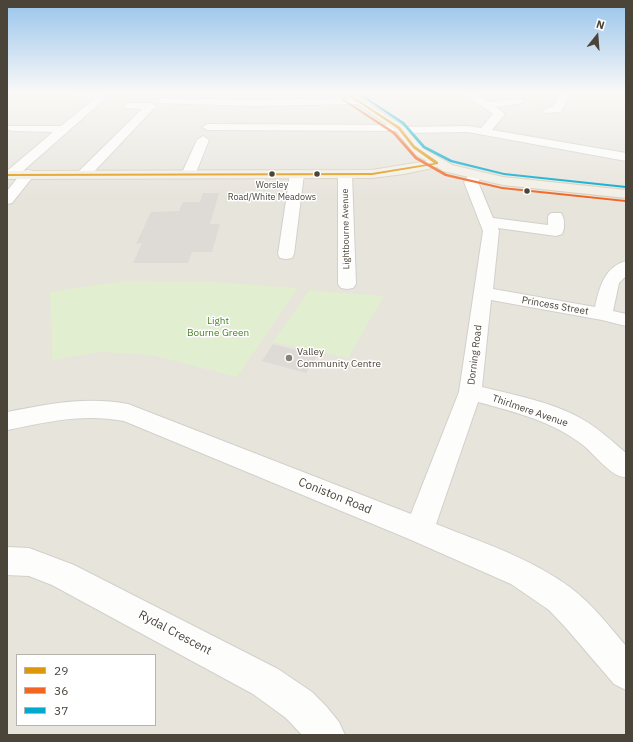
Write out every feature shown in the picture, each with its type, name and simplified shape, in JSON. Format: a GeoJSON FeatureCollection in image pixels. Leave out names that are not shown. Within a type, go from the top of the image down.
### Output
{"type":"FeatureCollection","features":[{"type":"Feature","properties":{"kind":"main road"},"geometry":{"type":"LineString","coordinates":[[400,129],[414,147],[437,163],[475,176],[503,181],[626,194]]}},
{"type":"Feature","properties":{"kind":"main road"},"geometry":{"type":"LineString","coordinates":[[386,173],[408,162],[413,154],[414,147]]}},
{"type":"Feature","properties":{"kind":"main road"},"geometry":{"type":"LineString","coordinates":[[8,175],[345,175],[386,173],[437,163]]}},
{"type":"Feature","properties":{"kind":"street"},"geometry":{"type":"LineString","coordinates":[[12,128],[62,129]]}},
{"type":"Feature","properties":{"kind":"street"},"geometry":{"type":"LineString","coordinates":[[84,174],[130,128]]}},
{"type":"Feature","properties":{"kind":"street"},"geometry":{"type":"LineString","coordinates":[[188,174],[207,128]]}},
{"type":"Feature","properties":{"kind":"street"},"geometry":{"type":"LineString","coordinates":[[367,128],[468,129],[626,157]]}},
{"type":"Feature","properties":{"kind":"street"},"geometry":{"type":"LineString","coordinates":[[483,132],[487,128]]}},
{"type":"Feature","properties":{"kind":"street"},"geometry":{"type":"LineString","coordinates":[[8,175],[62,129]]}},
{"type":"Feature","properties":{"kind":"street"},"geometry":{"type":"LineString","coordinates":[[7,200],[28,174]]}},
{"type":"Feature","properties":{"kind":"street"},"geometry":{"type":"LineString","coordinates":[[286,254],[297,174]]}},
{"type":"Feature","properties":{"kind":"street","name":"Lightbourne Avenue"},"geometry":{"type":"LineString","coordinates":[[345,175],[347,284]]}},
{"type":"Feature","properties":{"kind":"street","name":"Dorning Road"},"geometry":{"type":"LineString","coordinates":[[419,530],[470,392],[484,293],[490,231],[488,222],[471,182],[475,176]]}},
{"type":"Feature","properties":{"kind":"street"},"geometry":{"type":"LineString","coordinates":[[488,222],[556,231],[556,216]]}},
{"type":"Feature","properties":{"kind":"street"},"geometry":{"type":"LineString","coordinates":[[603,314],[610,282],[626,266]]}},
{"type":"Feature","properties":{"kind":"street","name":"Princess Street"},"geometry":{"type":"LineString","coordinates":[[484,293],[603,314],[626,320]]}},
{"type":"Feature","properties":{"kind":"street","name":"Thirlmere Avenue"},"geometry":{"type":"LineString","coordinates":[[470,392],[554,417],[571,425],[588,435],[624,467]]}},
{"type":"Feature","properties":{"kind":"street","name":"Coniston Road"},"geometry":{"type":"LineString","coordinates":[[7,421],[80,408],[113,409],[128,413],[419,530],[510,568],[541,585],[578,616],[626,672]]}},
{"type":"Feature","properties":{"kind":"street","name":"Rydal Crescent"},"geometry":{"type":"LineString","coordinates":[[7,561],[29,562],[63,575],[257,677],[299,705],[319,725],[326,735]]}},
{"type":"Feature","properties":{"kind":"shaded area"},"geometry":{"type":"Polygon","coordinates":[[[7,128],[626,128],[626,735],[7,735],[7,128]]]}},
{"type":"Feature","properties":{"kind":"green space","name":"Light Bourne Green"},"geometry":{"type":"Polygon","coordinates":[[[123,281],[214,282],[298,288],[237,377],[151,355],[101,352],[52,360],[50,292],[123,281]]]}},
{"type":"Feature","properties":{"kind":"green space"},"geometry":{"type":"Polygon","coordinates":[[[309,290],[384,296],[348,358],[273,342],[309,290]]]}},
{"type":"Feature","properties":{"kind":"building"},"geometry":{"type":"Polygon","coordinates":[[[203,193],[219,193],[210,224],[220,224],[212,252],[192,252],[188,263],[133,263],[142,243],[136,244],[151,212],[179,211],[183,202],[200,202],[203,193]]]}},
{"type":"Feature","properties":{"kind":"building","name":"Valley Community Centre"},"geometry":{"type":"Polygon","coordinates":[[[273,344],[317,356],[306,373],[262,361],[273,344]]]}},
{"type":"Feature","properties":{"kind":"transit line","name":"36"},"geometry":{"type":"LineString","coordinates":[[386,128],[394,133],[416,158],[446,175],[502,188],[625,201]]}},
{"type":"Feature","properties":{"kind":"transit line","name":"29"},"geometry":{"type":"LineString","coordinates":[[398,128],[414,147],[437,163]]}},
{"type":"Feature","properties":{"kind":"transit line","name":"37"},"geometry":{"type":"LineString","coordinates":[[407,128],[424,147],[451,161],[504,174],[626,187]]}},
{"type":"Feature","properties":{"kind":"transit line","name":"29"},"geometry":{"type":"LineString","coordinates":[[7,175],[372,174],[437,163]]}},
{"type":"Feature","properties":{"kind":"place","name":"Worsley Road/White Meadows"},"geometry":{"type":"Point","coordinates":[272,174]}},
{"type":"Feature","properties":{"kind":"place","name":"Valley Community Centre"},"geometry":{"type":"Point","coordinates":[289,358]}}]}
